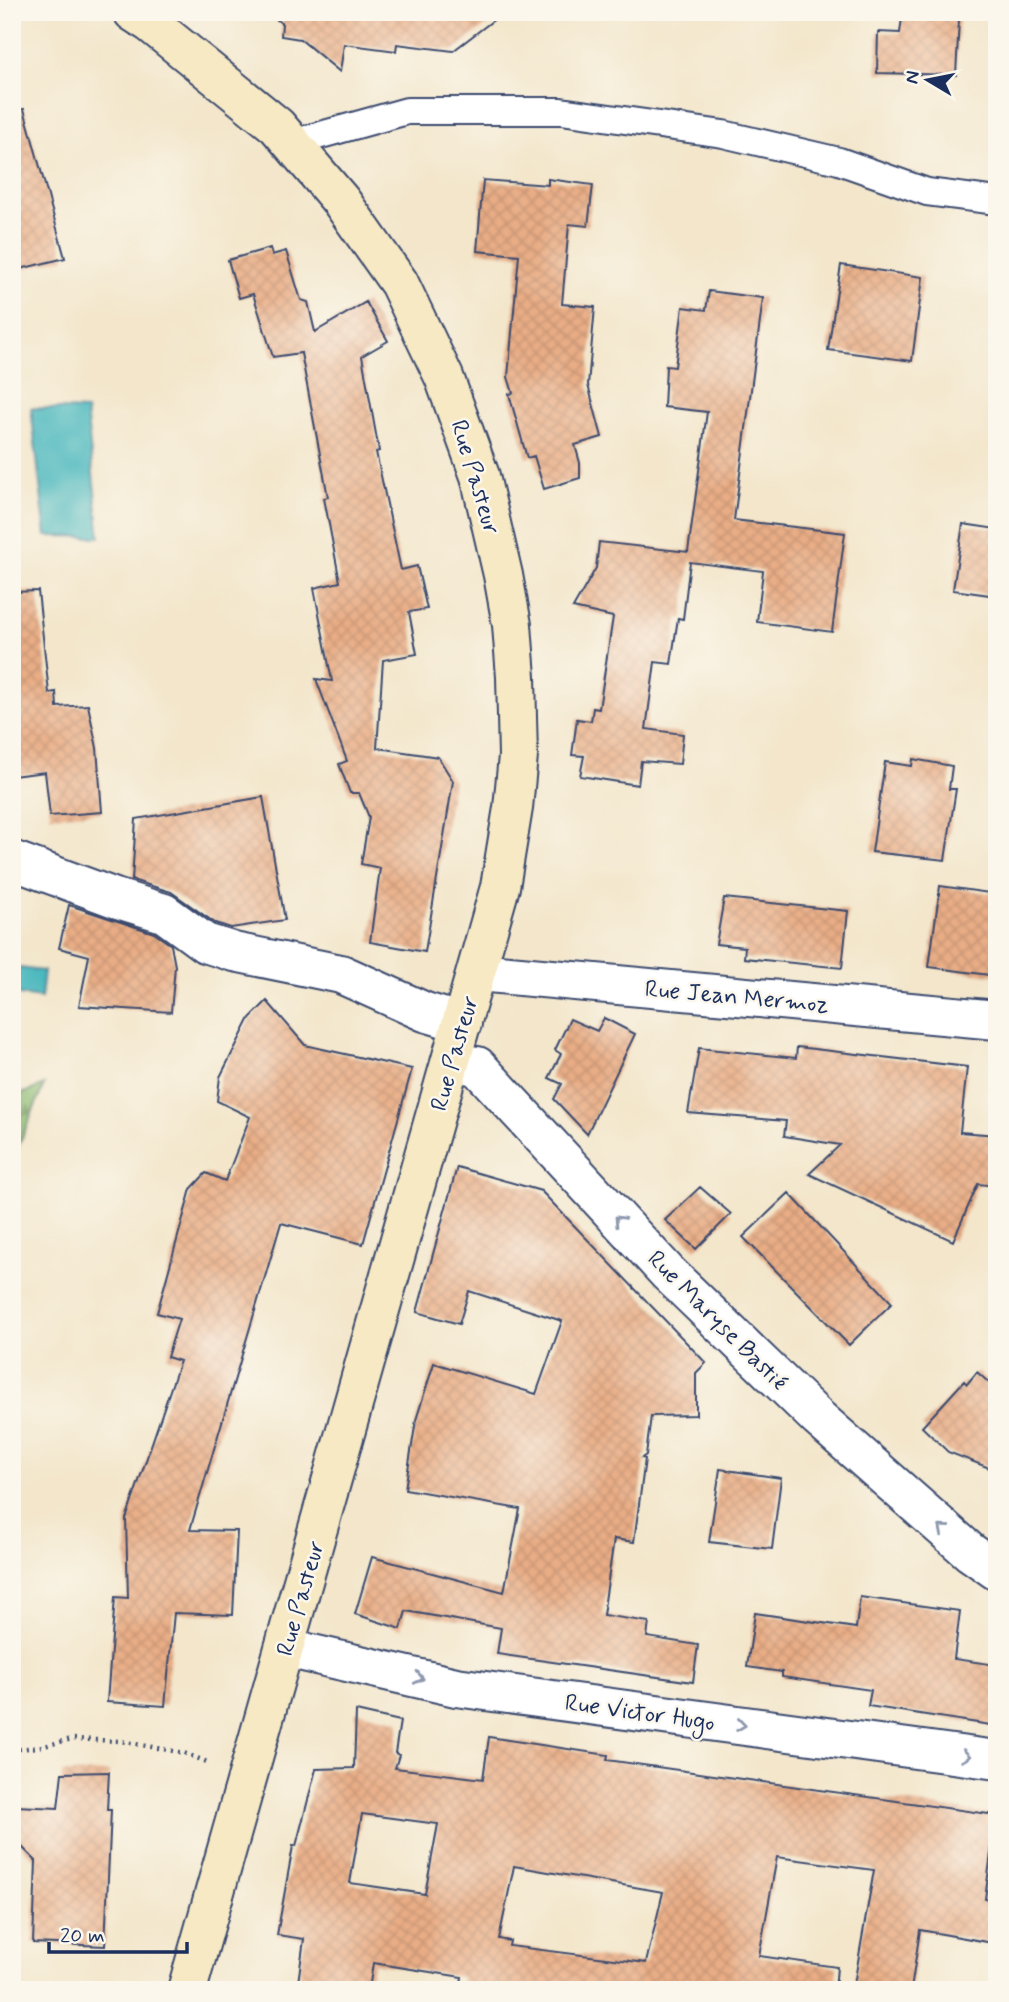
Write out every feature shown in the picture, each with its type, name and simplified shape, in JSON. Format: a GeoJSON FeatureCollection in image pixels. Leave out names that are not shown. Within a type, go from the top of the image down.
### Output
{"type":"FeatureCollection","features":[{"type":"Feature","properties":{"kind":"street","name":"Rue Pasteur"},"geometry":{"type":"LineString","coordinates":[[133,12],[277,126],[341,201],[399,283],[444,377],[480,477],[503,575],[512,625],[516,677],[518,756],[513,808],[500,887],[187,1990]]}},
{"type":"Feature","properties":{"kind":"street"},"geometry":{"type":"LineString","coordinates":[[12,860],[164,913],[205,943],[234,952],[341,974],[425,1012],[462,1023]]}},
{"type":"Feature","properties":{"kind":"street","name":"Rue Jean Mermoz"},"geometry":{"type":"LineString","coordinates":[[477,972],[997,1020]]}},
{"type":"Feature","properties":{"kind":"street","name":"Rue Maryse Bastié"},"geometry":{"type":"LineString","coordinates":[[452,1062],[477,1066],[668,1273],[818,1418],[970,1552],[997,1571]]}},
{"type":"Feature","properties":{"kind":"street","name":"Rue Victor Hugo"},"geometry":{"type":"LineString","coordinates":[[286,1648],[456,1686],[997,1760]]}},
{"type":"Feature","properties":{"kind":"lane"},"geometry":{"type":"LineString","coordinates":[[292,143],[407,111],[561,111],[723,134],[839,161],[927,192],[997,201]]}},
{"type":"Feature","properties":{"kind":"path"},"geometry":{"type":"LineString","coordinates":[[12,1750],[72,1739],[120,1741],[184,1753],[247,1779]]}},
{"type":"Feature","properties":{"kind":"green space"},"geometry":{"type":"Polygon","coordinates":[[[44,1085],[12,1161],[12,1098],[44,1085]]]}},
{"type":"Feature","properties":{"kind":"water"},"geometry":{"type":"Polygon","coordinates":[[[31,408],[86,410],[100,537],[46,536],[31,408]]]}},
{"type":"Feature","properties":{"kind":"water"},"geometry":{"type":"Polygon","coordinates":[[[12,967],[44,971],[41,998],[12,994],[12,967]]]}},
{"type":"Feature","properties":{"kind":"building"},"geometry":{"type":"Polygon","coordinates":[[[268,12],[504,12],[453,51],[397,44],[396,51],[344,44],[340,72],[300,39],[281,36],[282,24],[268,12]]]}},
{"type":"Feature","properties":{"kind":"building"},"geometry":{"type":"Polygon","coordinates":[[[902,18],[959,19],[956,75],[877,73],[878,32],[900,33],[902,18]]]}},
{"type":"Feature","properties":{"kind":"building"},"geometry":{"type":"Polygon","coordinates":[[[24,109],[65,258],[12,271],[12,111],[24,109]]]}},
{"type":"Feature","properties":{"kind":"building"},"geometry":{"type":"Polygon","coordinates":[[[548,179],[593,185],[588,226],[569,224],[562,304],[595,307],[588,385],[602,437],[575,445],[580,463],[580,478],[544,489],[534,456],[527,458],[509,394],[513,393],[508,377],[519,255],[477,251],[483,180],[548,185],[548,179]]]}},
{"type":"Feature","properties":{"kind":"building"},"geometry":{"type":"Polygon","coordinates":[[[270,248],[272,255],[286,251],[301,300],[308,302],[315,332],[366,302],[388,341],[362,356],[379,451],[376,452],[401,570],[417,566],[427,609],[409,612],[417,654],[383,660],[377,748],[438,757],[453,781],[425,952],[370,942],[380,868],[361,864],[369,817],[359,793],[350,793],[339,764],[347,761],[316,679],[332,681],[314,588],[340,582],[324,498],[328,497],[301,353],[273,357],[253,294],[239,298],[228,260],[270,248]]]}},
{"type":"Feature","properties":{"kind":"building"},"geometry":{"type":"Polygon","coordinates":[[[841,265],[923,277],[912,361],[828,350],[841,265]]]}},
{"type":"Feature","properties":{"kind":"building"},"geometry":{"type":"Polygon","coordinates":[[[709,291],[763,298],[734,520],[845,533],[832,632],[757,622],[763,571],[690,562],[683,619],[678,618],[671,664],[655,662],[646,729],[683,734],[680,764],[641,761],[638,785],[580,776],[584,756],[572,755],[577,719],[591,721],[593,708],[599,709],[613,617],[573,608],[596,568],[599,542],[688,552],[707,412],[664,407],[666,366],[675,367],[683,307],[706,310],[709,291]]]}},
{"type":"Feature","properties":{"kind":"building"},"geometry":{"type":"Polygon","coordinates":[[[963,524],[997,529],[997,596],[953,590],[963,524]]]}},
{"type":"Feature","properties":{"kind":"building"},"geometry":{"type":"Polygon","coordinates":[[[38,591],[49,693],[56,692],[57,707],[88,705],[97,748],[102,812],[50,816],[45,772],[12,776],[12,592],[38,591]]]}},
{"type":"Feature","properties":{"kind":"building"},"geometry":{"type":"Polygon","coordinates":[[[913,759],[952,766],[949,789],[956,789],[945,860],[872,852],[885,762],[912,766],[913,759]]]}},
{"type":"Feature","properties":{"kind":"building"},"geometry":{"type":"Polygon","coordinates":[[[263,797],[285,920],[231,928],[215,923],[171,892],[132,880],[136,819],[263,797]]]}},
{"type":"Feature","properties":{"kind":"building"},"geometry":{"type":"Polygon","coordinates":[[[940,886],[997,894],[997,976],[929,967],[940,886]]]}},
{"type":"Feature","properties":{"kind":"building"},"geometry":{"type":"Polygon","coordinates":[[[724,898],[848,911],[842,968],[744,958],[745,947],[716,944],[724,898]]]}},
{"type":"Feature","properties":{"kind":"building"},"geometry":{"type":"Polygon","coordinates":[[[69,905],[154,933],[171,945],[175,966],[171,1012],[79,1006],[89,956],[59,948],[69,905]]]}},
{"type":"Feature","properties":{"kind":"building"},"geometry":{"type":"Polygon","coordinates":[[[267,1001],[305,1045],[412,1069],[363,1244],[281,1223],[190,1530],[237,1531],[233,1615],[174,1613],[165,1706],[107,1702],[115,1597],[128,1598],[126,1519],[180,1361],[167,1357],[179,1319],[157,1313],[191,1189],[206,1173],[225,1181],[250,1117],[217,1101],[220,1077],[250,1018],[267,1001]]]}},
{"type":"Feature","properties":{"kind":"building"},"geometry":{"type":"Polygon","coordinates":[[[604,1018],[635,1034],[587,1134],[554,1099],[562,1084],[549,1078],[561,1054],[555,1050],[570,1019],[597,1031],[604,1018]]]}},
{"type":"Feature","properties":{"kind":"building"},"geometry":{"type":"Polygon","coordinates":[[[797,1047],[967,1067],[960,1132],[997,1135],[997,1186],[978,1184],[953,1241],[809,1174],[840,1145],[784,1136],[786,1121],[688,1113],[699,1048],[796,1058],[797,1047]]]}},
{"type":"Feature","properties":{"kind":"building"},"geometry":{"type":"Polygon","coordinates":[[[457,1167],[541,1191],[706,1363],[696,1373],[696,1415],[651,1416],[646,1455],[642,1458],[645,1459],[634,1542],[614,1539],[603,1615],[649,1622],[647,1637],[698,1645],[693,1682],[497,1654],[501,1628],[406,1611],[401,1629],[355,1614],[372,1557],[504,1592],[520,1509],[405,1489],[416,1420],[434,1363],[536,1394],[562,1321],[469,1291],[459,1324],[417,1312],[457,1167]]]}},
{"type":"Feature","properties":{"kind":"building"},"geometry":{"type":"Polygon","coordinates":[[[700,1187],[731,1214],[696,1249],[665,1220],[700,1187]]]}},
{"type":"Feature","properties":{"kind":"building"},"geometry":{"type":"Polygon","coordinates":[[[789,1193],[892,1303],[849,1345],[743,1237],[789,1193]]]}},
{"type":"Feature","properties":{"kind":"building"},"geometry":{"type":"Polygon","coordinates":[[[977,1372],[997,1390],[997,1471],[948,1452],[922,1427],[964,1381],[967,1384],[977,1372]]]}},
{"type":"Feature","properties":{"kind":"building"},"geometry":{"type":"Polygon","coordinates":[[[720,1469],[781,1478],[772,1549],[709,1542],[720,1469]]]}},
{"type":"Feature","properties":{"kind":"building"},"geometry":{"type":"Polygon","coordinates":[[[860,1597],[960,1611],[954,1659],[997,1665],[997,1726],[868,1706],[871,1690],[782,1677],[782,1672],[747,1667],[755,1613],[856,1628],[860,1597]]]}},
{"type":"Feature","properties":{"kind":"building"},"geometry":{"type":"Polygon","coordinates":[[[356,1711],[400,1721],[395,1753],[399,1755],[395,1768],[483,1779],[489,1737],[608,1755],[607,1760],[996,1815],[985,1899],[997,1901],[993,1943],[920,1930],[911,1990],[853,1990],[874,1870],[777,1857],[759,1956],[837,1967],[835,1990],[460,1990],[462,1977],[373,1963],[369,1990],[297,1990],[304,1939],[277,1935],[293,1846],[296,1846],[316,1769],[354,1768],[356,1711]],[[362,1814],[350,1883],[425,1894],[438,1824],[362,1814]],[[514,1866],[499,1939],[510,1941],[509,1946],[646,1963],[663,1892],[514,1866]]]}},
{"type":"Feature","properties":{"kind":"building"},"geometry":{"type":"Polygon","coordinates":[[[109,1772],[107,1810],[111,1810],[105,1946],[33,1943],[36,1861],[14,1839],[16,1806],[58,1808],[62,1773],[109,1772]]]}}]}
